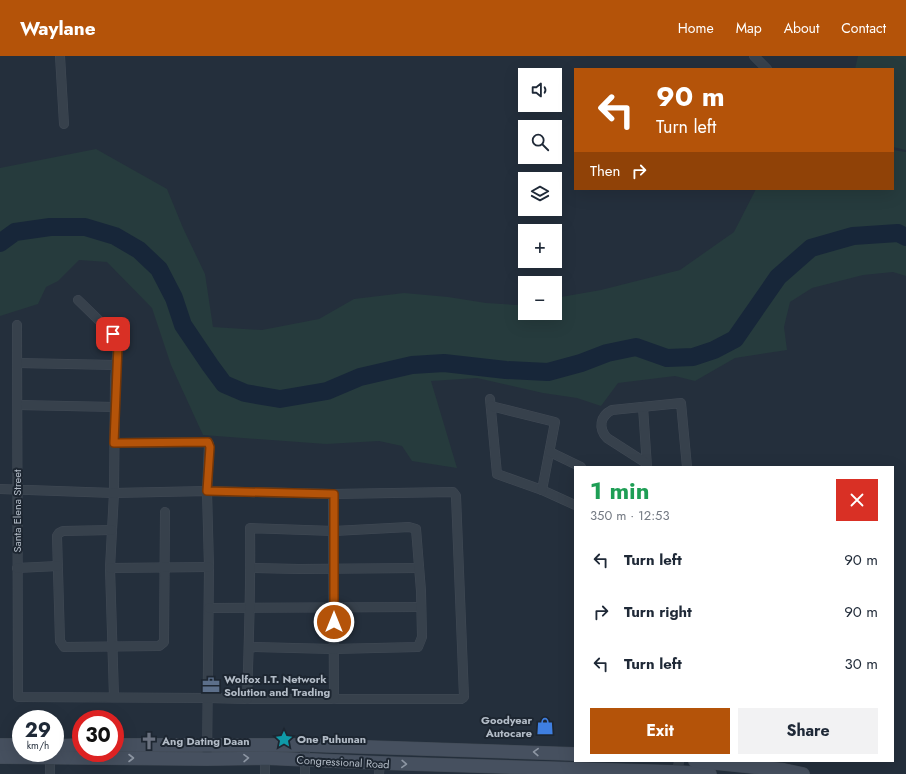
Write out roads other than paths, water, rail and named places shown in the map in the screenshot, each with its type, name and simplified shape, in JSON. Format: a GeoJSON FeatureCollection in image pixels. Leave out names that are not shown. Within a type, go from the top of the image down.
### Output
{"type":"FeatureCollection","features":[{"type":"Feature","properties":{"kind":"main road"},"geometry":{"type":"LineString","coordinates":[[0,745],[12,745]]}},
{"type":"Feature","properties":{"kind":"main road","name":"Congressional Road"},"geometry":{"type":"LineString","coordinates":[[124,746],[306,745],[502,750],[574,754]]}},
{"type":"Feature","properties":{"kind":"main road","name":"Congressional Road"},"geometry":{"type":"LineString","coordinates":[[64,755],[207,759],[265,758],[305,760],[379,769],[678,769],[784,765],[803,774]]}},
{"type":"Feature","properties":{"kind":"main road","name":"Congressional Road"},"geometry":{"type":"LineString","coordinates":[[0,757],[12,757]]}},
{"type":"Feature","properties":{"kind":"main road","name":"Congressional Road"},"geometry":{"type":"LineString","coordinates":[[698,762],[715,768]]}},
{"type":"Feature","properties":{"kind":"street"},"geometry":{"type":"LineString","coordinates":[[60,56],[64,124]]}},
{"type":"Feature","properties":{"kind":"street"},"geometry":{"type":"LineString","coordinates":[[754,56],[766,68]]}},
{"type":"Feature","properties":{"kind":"street"},"geometry":{"type":"LineString","coordinates":[[0,489],[114,493],[207,491],[334,494],[453,492],[455,493],[464,697],[461,699],[247,700],[114,697],[110,568],[114,493],[116,365],[118,345],[113,334],[78,300]]}},
{"type":"Feature","properties":{"kind":"street","name":"Santa Elena Street"},"geometry":{"type":"LineString","coordinates":[[18,325],[18,697],[114,697]]}},
{"type":"Feature","properties":{"kind":"street"},"geometry":{"type":"LineString","coordinates":[[18,363],[116,365]]}},
{"type":"Feature","properties":{"kind":"street"},"geometry":{"type":"LineString","coordinates":[[542,490],[555,422],[491,402],[497,474],[542,490],[574,505]]}},
{"type":"Feature","properties":{"kind":"street"},"geometry":{"type":"LineString","coordinates":[[647,465],[602,433],[602,420],[612,410],[681,403],[687,466]]}},
{"type":"Feature","properties":{"kind":"street"},"geometry":{"type":"LineString","coordinates":[[18,405],[115,407]]}},
{"type":"Feature","properties":{"kind":"street"},"geometry":{"type":"LineString","coordinates":[[643,407],[647,465]]}},
{"type":"Feature","properties":{"kind":"street"},"geometry":{"type":"LineString","coordinates":[[114,443],[208,442],[210,447],[207,491],[209,567],[207,759]]}},
{"type":"Feature","properties":{"kind":"street"},"geometry":{"type":"LineString","coordinates":[[550,452],[579,466]]}},
{"type":"Feature","properties":{"kind":"street"},"geometry":{"type":"LineString","coordinates":[[334,494],[334,699]]}},
{"type":"Feature","properties":{"kind":"street"},"geometry":{"type":"LineString","coordinates":[[112,530],[60,531],[57,536],[60,644],[64,647],[159,646],[164,642],[165,512]]}},
{"type":"Feature","properties":{"kind":"street"},"geometry":{"type":"LineString","coordinates":[[247,700],[250,607],[250,528],[334,531],[414,528],[416,531],[421,607],[422,637],[418,647],[334,649],[249,647]]}},
{"type":"Feature","properties":{"kind":"street"},"geometry":{"type":"LineString","coordinates":[[17,568],[58,566]]}},
{"type":"Feature","properties":{"kind":"street"},"geometry":{"type":"LineString","coordinates":[[110,568],[209,567]]}},
{"type":"Feature","properties":{"kind":"street"},"geometry":{"type":"LineString","coordinates":[[250,568],[299,570],[334,568],[419,568]]}},
{"type":"Feature","properties":{"kind":"street"},"geometry":{"type":"LineString","coordinates":[[209,608],[421,607]]}},
{"type":"Feature","properties":{"kind":"street"},"geometry":{"type":"LineString","coordinates":[[305,774],[306,745]]}},
{"type":"Feature","properties":{"kind":"street"},"geometry":{"type":"LineString","coordinates":[[502,750],[502,770]]}},
{"type":"Feature","properties":{"kind":"street"},"geometry":{"type":"LineString","coordinates":[[264,774],[265,758]]}},
{"type":"Feature","properties":{"kind":"street"},"geometry":{"type":"LineString","coordinates":[[50,762],[50,774]]}},
{"type":"Feature","properties":{"kind":"waterway"},"geometry":{"type":"LineString","coordinates":[[0,243],[15,232],[50,227],[85,227],[115,236],[139,250],[159,269],[174,298],[183,325],[224,384],[245,393],[280,399],[327,391],[360,377],[412,365],[444,363],[506,370],[548,372],[581,363],[607,353],[636,347],[667,358],[693,357],[714,350],[735,339],[778,277],[811,248],[853,236],[898,233],[906,237]]}},
{"type":"Feature","properties":{"kind":"place","name":"Wolfox I.T. Network Solution and Trading"},"geometry":{"type":"Point","coordinates":[211,685]}},
{"type":"Feature","properties":{"kind":"place","name":"Goodyear Autocare"},"geometry":{"type":"Point","coordinates":[545,726]}},
{"type":"Feature","properties":{"kind":"place","name":"One Puhunan"},"geometry":{"type":"Point","coordinates":[284,739]}},
{"type":"Feature","properties":{"kind":"place","name":"Ang Dating Daan"},"geometry":{"type":"Point","coordinates":[149,741]}}]}
